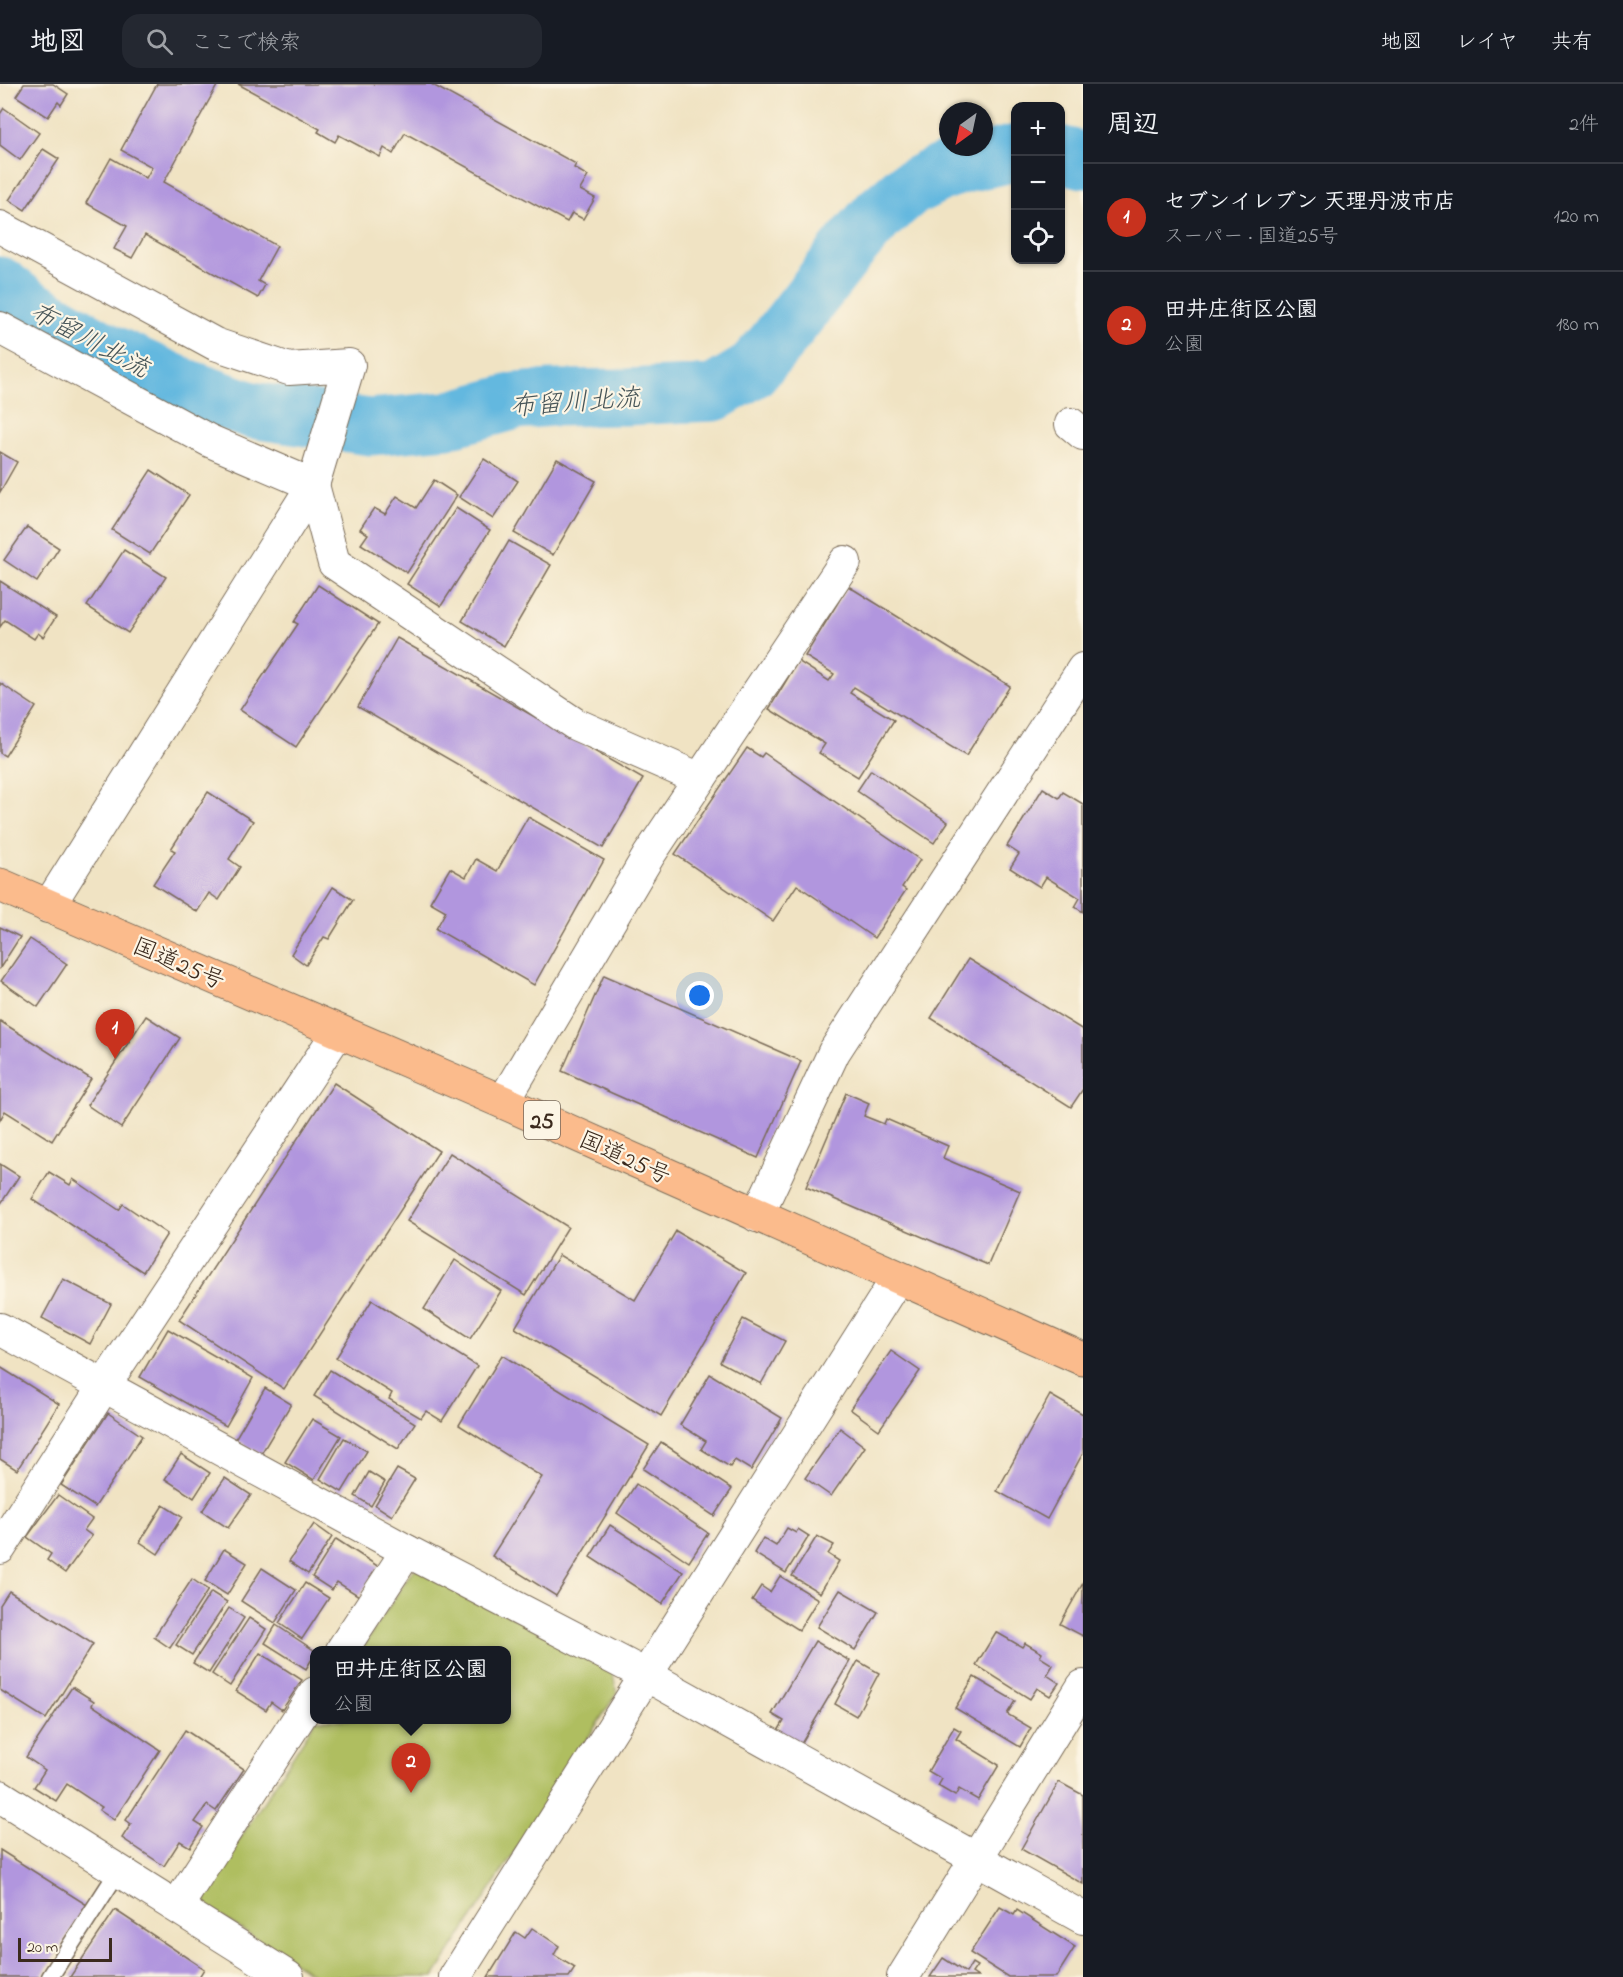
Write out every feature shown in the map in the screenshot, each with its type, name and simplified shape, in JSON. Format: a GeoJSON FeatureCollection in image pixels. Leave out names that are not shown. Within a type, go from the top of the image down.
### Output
{"type":"FeatureCollection","features":[{"type":"Feature","properties":{"kind":"highway","name":"国道25号"},"geometry":{"type":"LineString","coordinates":[[0,885],[503,1102],[1083,1359]]}},
{"type":"Feature","properties":{"kind":"street"},"geometry":{"type":"LineString","coordinates":[[0,227],[215,344],[289,369],[350,365],[317,473],[48,907]]}},
{"type":"Feature","properties":{"kind":"street"},"geometry":{"type":"LineString","coordinates":[[0,328],[210,441],[317,473]]}},
{"type":"Feature","properties":{"kind":"street"},"geometry":{"type":"LineString","coordinates":[[317,473],[334,563],[575,724],[700,779]]}},
{"type":"Feature","properties":{"kind":"street"},"geometry":{"type":"LineString","coordinates":[[503,1102],[649,855],[845,561]]}},
{"type":"Feature","properties":{"kind":"street"},"geometry":{"type":"LineString","coordinates":[[757,1216],[834,1052],[1083,669]]}},
{"type":"Feature","properties":{"kind":"street"},"geometry":{"type":"LineString","coordinates":[[0,1548],[338,1032]]}},
{"type":"Feature","properties":{"kind":"street"},"geometry":{"type":"LineString","coordinates":[[455,1977],[898,1277]]}},
{"type":"Feature","properties":{"kind":"street"},"geometry":{"type":"LineString","coordinates":[[0,1329],[407,1551],[646,1675],[1083,1918]]}},
{"type":"Feature","properties":{"kind":"street"},"geometry":{"type":"LineString","coordinates":[[345,1646],[407,1551]]}},
{"type":"Feature","properties":{"kind":"street"},"geometry":{"type":"LineString","coordinates":[[903,1977],[1083,1686]]}},
{"type":"Feature","properties":{"kind":"street"},"geometry":{"type":"LineString","coordinates":[[177,1906],[310,1701]]}},
{"type":"Feature","properties":{"kind":"street"},"geometry":{"type":"LineString","coordinates":[[0,1796],[288,1977]]}},
{"type":"Feature","properties":{"kind":"lane"},"geometry":{"type":"LineString","coordinates":[[50,1977],[119,1870]]}},
{"type":"Feature","properties":{"kind":"green space"},"geometry":{"type":"Polygon","coordinates":[[[420,1567],[612,1670],[617,1693],[434,1977],[317,1977],[207,1908],[205,1893],[313,1724],[511,1724],[511,1646],[364,1646],[412,1571],[420,1567]]]}},
{"type":"Feature","properties":{"kind":"building"},"geometry":{"type":"Polygon","coordinates":[[[24,84],[53,84],[68,94],[61,105],[58,102],[48,117],[16,96],[24,84]]]}},
{"type":"Feature","properties":{"kind":"building"},"geometry":{"type":"Polygon","coordinates":[[[157,84],[218,84],[164,182],[277,246],[258,281],[265,285],[258,298],[145,235],[132,258],[114,249],[127,226],[86,203],[111,158],[146,178],[152,167],[121,150],[157,84]]]}},
{"type":"Feature","properties":{"kind":"building"},"geometry":{"type":"Polygon","coordinates":[[[238,84],[431,84],[576,164],[574,168],[588,176],[580,190],[595,198],[583,219],[572,213],[567,222],[405,133],[393,154],[384,148],[380,157],[339,135],[335,142],[318,132],[320,129],[238,84]]]}},
{"type":"Feature","properties":{"kind":"building"},"geometry":{"type":"Polygon","coordinates":[[[4,108],[39,133],[20,160],[0,145],[0,114],[4,108]]]}},
{"type":"Feature","properties":{"kind":"building"},"geometry":{"type":"Polygon","coordinates":[[[43,149],[59,159],[25,210],[9,200],[43,149]]]}},
{"type":"Feature","properties":{"kind":"building"},"geometry":{"type":"Polygon","coordinates":[[[0,452],[17,462],[0,492],[0,452]]]}},
{"type":"Feature","properties":{"kind":"building"},"geometry":{"type":"Polygon","coordinates":[[[484,459],[518,481],[493,519],[459,497],[484,459]]]}},
{"type":"Feature","properties":{"kind":"building"},"geometry":{"type":"Polygon","coordinates":[[[557,459],[596,481],[553,555],[514,533],[557,459]]]}},
{"type":"Feature","properties":{"kind":"building"},"geometry":{"type":"Polygon","coordinates":[[[151,470],[189,495],[150,554],[112,530],[151,470]]]}},
{"type":"Feature","properties":{"kind":"building"},"geometry":{"type":"Polygon","coordinates":[[[434,480],[457,495],[407,573],[361,544],[368,534],[360,529],[374,508],[385,514],[397,496],[416,508],[434,480]]]}},
{"type":"Feature","properties":{"kind":"building"},"geometry":{"type":"Polygon","coordinates":[[[456,508],[490,530],[441,606],[407,584],[456,508]]]}},
{"type":"Feature","properties":{"kind":"building"},"geometry":{"type":"Polygon","coordinates":[[[27,527],[59,548],[37,582],[4,560],[27,527]]]}},
{"type":"Feature","properties":{"kind":"building"},"geometry":{"type":"Polygon","coordinates":[[[509,541],[551,565],[504,646],[462,621],[509,541]]]}},
{"type":"Feature","properties":{"kind":"building"},"geometry":{"type":"Polygon","coordinates":[[[124,550],[166,577],[128,633],[87,606],[124,550]]]}},
{"type":"Feature","properties":{"kind":"building"},"geometry":{"type":"Polygon","coordinates":[[[0,581],[56,617],[43,637],[38,633],[34,639],[5,620],[0,627],[0,581]]]}},
{"type":"Feature","properties":{"kind":"building"},"geometry":{"type":"Polygon","coordinates":[[[318,585],[378,624],[296,747],[240,710],[298,624],[294,622],[318,585]]]}},
{"type":"Feature","properties":{"kind":"building"},"geometry":{"type":"Polygon","coordinates":[[[848,586],[1010,686],[966,756],[854,687],[850,693],[894,720],[858,777],[819,753],[825,744],[769,709],[798,661],[829,681],[834,674],[805,656],[848,586]]]}},
{"type":"Feature","properties":{"kind":"building"},"geometry":{"type":"Polygon","coordinates":[[[397,638],[643,779],[603,848],[358,707],[397,638]]]}},
{"type":"Feature","properties":{"kind":"building"},"geometry":{"type":"Polygon","coordinates":[[[0,683],[36,707],[5,756],[0,753],[0,683]]]}},
{"type":"Feature","properties":{"kind":"building"},"geometry":{"type":"Polygon","coordinates":[[[747,748],[761,757],[764,753],[920,860],[902,887],[906,890],[874,938],[797,885],[773,921],[675,854],[747,748]]]}},
{"type":"Feature","properties":{"kind":"building"},"geometry":{"type":"Polygon","coordinates":[[[871,770],[948,822],[934,843],[857,791],[871,770]]]}},
{"type":"Feature","properties":{"kind":"building"},"geometry":{"type":"Polygon","coordinates":[[[1043,788],[1059,798],[1063,792],[1083,804],[1083,912],[1075,907],[1080,898],[1046,877],[1040,887],[1010,868],[1019,854],[1007,846],[1043,788]]]}},
{"type":"Feature","properties":{"kind":"building"},"geometry":{"type":"Polygon","coordinates":[[[208,792],[253,821],[229,859],[240,867],[219,900],[209,893],[197,912],[153,884],[175,851],[171,849],[208,792]]]}},
{"type":"Feature","properties":{"kind":"building"},"geometry":{"type":"Polygon","coordinates":[[[528,817],[604,860],[534,985],[436,929],[446,911],[430,902],[450,868],[466,877],[476,859],[497,871],[528,817]]]}},
{"type":"Feature","properties":{"kind":"building"},"geometry":{"type":"Polygon","coordinates":[[[333,887],[353,900],[329,939],[324,937],[306,965],[291,954],[333,887]]]}},
{"type":"Feature","properties":{"kind":"building"},"geometry":{"type":"Polygon","coordinates":[[[0,927],[20,937],[0,968],[0,927]]]}},
{"type":"Feature","properties":{"kind":"building"},"geometry":{"type":"Polygon","coordinates":[[[30,939],[67,964],[38,1007],[1,981],[30,939]]]}},
{"type":"Feature","properties":{"kind":"building"},"geometry":{"type":"Polygon","coordinates":[[[968,959],[1083,1030],[1083,1089],[1071,1107],[931,1018],[968,959]]]}},
{"type":"Feature","properties":{"kind":"building"},"geometry":{"type":"Polygon","coordinates":[[[604,975],[801,1061],[758,1158],[562,1071],[604,975]]]}},
{"type":"Feature","properties":{"kind":"building"},"geometry":{"type":"Polygon","coordinates":[[[146,1016],[180,1038],[121,1128],[87,1105],[146,1016]]]}},
{"type":"Feature","properties":{"kind":"building"},"geometry":{"type":"Polygon","coordinates":[[[0,1021],[91,1079],[52,1141],[5,1111],[0,1120],[0,1021]]]}},
{"type":"Feature","properties":{"kind":"building"},"geometry":{"type":"Polygon","coordinates":[[[334,1083],[439,1151],[284,1389],[179,1320],[334,1083]]]}},
{"type":"Feature","properties":{"kind":"building"},"geometry":{"type":"Polygon","coordinates":[[[846,1093],[869,1103],[864,1116],[884,1124],[886,1119],[948,1146],[943,1158],[1020,1191],[988,1265],[806,1187],[846,1093]]]}},
{"type":"Feature","properties":{"kind":"building"},"geometry":{"type":"Polygon","coordinates":[[[450,1153],[568,1227],[526,1295],[407,1221],[450,1153]]]}},
{"type":"Feature","properties":{"kind":"building"},"geometry":{"type":"Polygon","coordinates":[[[0,1164],[19,1176],[0,1205],[0,1164]]]}},
{"type":"Feature","properties":{"kind":"building"},"geometry":{"type":"Polygon","coordinates":[[[49,1172],[70,1185],[73,1179],[119,1210],[123,1204],[167,1234],[143,1272],[32,1199],[49,1172]]]}},
{"type":"Feature","properties":{"kind":"building"},"geometry":{"type":"Polygon","coordinates":[[[676,1231],[746,1273],[661,1416],[515,1328],[559,1255],[635,1300],[676,1231]]]}},
{"type":"Feature","properties":{"kind":"building"},"geometry":{"type":"Polygon","coordinates":[[[455,1260],[501,1291],[470,1339],[424,1309],[455,1260]]]}},
{"type":"Feature","properties":{"kind":"building"},"geometry":{"type":"Polygon","coordinates":[[[63,1279],[111,1304],[90,1344],[42,1318],[63,1279]]]}},
{"type":"Feature","properties":{"kind":"building"},"geometry":{"type":"Polygon","coordinates":[[[372,1300],[477,1366],[442,1421],[426,1411],[421,1418],[389,1399],[392,1393],[336,1358],[372,1300]]]}},
{"type":"Feature","properties":{"kind":"building"},"geometry":{"type":"Polygon","coordinates":[[[743,1319],[785,1341],[761,1384],[720,1362],[743,1319]]]}},
{"type":"Feature","properties":{"kind":"building"},"geometry":{"type":"Polygon","coordinates":[[[168,1329],[253,1378],[226,1426],[140,1377],[168,1329]]]}},
{"type":"Feature","properties":{"kind":"building"},"geometry":{"type":"Polygon","coordinates":[[[891,1351],[920,1371],[879,1430],[850,1409],[891,1351]]]}},
{"type":"Feature","properties":{"kind":"building"},"geometry":{"type":"Polygon","coordinates":[[[502,1355],[649,1445],[556,1596],[492,1556],[542,1477],[459,1425],[502,1355]]]}},
{"type":"Feature","properties":{"kind":"building"},"geometry":{"type":"Polygon","coordinates":[[[0,1367],[59,1404],[17,1470],[0,1459],[0,1367]]]}},
{"type":"Feature","properties":{"kind":"building"},"geometry":{"type":"Polygon","coordinates":[[[330,1370],[415,1423],[398,1449],[314,1396],[330,1370]]]}},
{"type":"Feature","properties":{"kind":"building"},"geometry":{"type":"Polygon","coordinates":[[[710,1374],[782,1418],[751,1470],[735,1460],[730,1467],[701,1449],[706,1441],[680,1425],[710,1374]]]}},
{"type":"Feature","properties":{"kind":"building"},"geometry":{"type":"Polygon","coordinates":[[[265,1388],[291,1404],[261,1454],[235,1439],[265,1388]]]}},
{"type":"Feature","properties":{"kind":"building"},"geometry":{"type":"Polygon","coordinates":[[[1050,1395],[1083,1414],[1083,1453],[1047,1519],[997,1491],[1050,1395]]]}},
{"type":"Feature","properties":{"kind":"building"},"geometry":{"type":"Polygon","coordinates":[[[108,1413],[142,1436],[95,1507],[61,1485],[108,1413]]]}},
{"type":"Feature","properties":{"kind":"building"},"geometry":{"type":"Polygon","coordinates":[[[312,1419],[341,1436],[314,1480],[285,1462],[312,1419]]]}},
{"type":"Feature","properties":{"kind":"building"},"geometry":{"type":"Polygon","coordinates":[[[840,1428],[865,1447],[831,1496],[805,1478],[840,1428]]]}},
{"type":"Feature","properties":{"kind":"building"},"geometry":{"type":"Polygon","coordinates":[[[344,1438],[367,1451],[342,1492],[320,1479],[344,1438]]]}},
{"type":"Feature","properties":{"kind":"building"},"geometry":{"type":"Polygon","coordinates":[[[661,1442],[732,1489],[714,1516],[643,1469],[661,1442]]]}},
{"type":"Feature","properties":{"kind":"building"},"geometry":{"type":"Polygon","coordinates":[[[181,1454],[210,1473],[194,1498],[165,1479],[181,1454]]]}},
{"type":"Feature","properties":{"kind":"building"},"geometry":{"type":"Polygon","coordinates":[[[397,1469],[415,1479],[392,1516],[375,1505],[397,1469]]]}},
{"type":"Feature","properties":{"kind":"building"},"geometry":{"type":"Polygon","coordinates":[[[369,1472],[385,1482],[371,1506],[355,1496],[369,1472]]]}},
{"type":"Feature","properties":{"kind":"building"},"geometry":{"type":"Polygon","coordinates":[[[225,1478],[251,1495],[228,1528],[202,1511],[225,1478]]]}},
{"type":"Feature","properties":{"kind":"building"},"geometry":{"type":"Polygon","coordinates":[[[636,1484],[708,1533],[689,1562],[617,1513],[636,1484]]]}},
{"type":"Feature","properties":{"kind":"building"},"geometry":{"type":"Polygon","coordinates":[[[58,1495],[92,1519],[84,1530],[92,1536],[65,1573],[47,1560],[51,1554],[27,1537],[58,1495]]]}},
{"type":"Feature","properties":{"kind":"building"},"geometry":{"type":"Polygon","coordinates":[[[163,1505],[182,1517],[158,1554],[140,1542],[163,1505]]]}},
{"type":"Feature","properties":{"kind":"building"},"geometry":{"type":"Polygon","coordinates":[[[314,1524],[332,1537],[308,1574],[289,1561],[314,1524]]]}},
{"type":"Feature","properties":{"kind":"building"},"geometry":{"type":"Polygon","coordinates":[[[610,1525],[683,1572],[662,1604],[590,1557],[610,1525]]]}},
{"type":"Feature","properties":{"kind":"building"},"geometry":{"type":"Polygon","coordinates":[[[787,1528],[796,1533],[798,1529],[809,1536],[786,1573],[754,1553],[763,1538],[776,1546],[787,1528]]]}},
{"type":"Feature","properties":{"kind":"building"},"geometry":{"type":"Polygon","coordinates":[[[817,1536],[834,1545],[828,1554],[839,1561],[820,1593],[792,1576],[817,1536]]]}},
{"type":"Feature","properties":{"kind":"building"},"geometry":{"type":"Polygon","coordinates":[[[336,1539],[379,1567],[359,1596],[337,1582],[332,1590],[312,1577],[336,1539]]]}},
{"type":"Feature","properties":{"kind":"building"},"geometry":{"type":"Polygon","coordinates":[[[224,1549],[247,1563],[227,1595],[205,1581],[224,1549]]]}},
{"type":"Feature","properties":{"kind":"building"},"geometry":{"type":"Polygon","coordinates":[[[262,1568],[296,1590],[275,1623],[241,1601],[262,1568]]]}},
{"type":"Feature","properties":{"kind":"building"},"geometry":{"type":"Polygon","coordinates":[[[780,1576],[818,1599],[799,1630],[752,1600],[761,1586],[770,1592],[780,1576]]]}},
{"type":"Feature","properties":{"kind":"building"},"geometry":{"type":"Polygon","coordinates":[[[192,1579],[208,1590],[170,1648],[154,1637],[192,1579]]]}},
{"type":"Feature","properties":{"kind":"building"},"geometry":{"type":"Polygon","coordinates":[[[305,1583],[329,1598],[302,1639],[279,1623],[305,1583]]]}},
{"type":"Feature","properties":{"kind":"building"},"geometry":{"type":"Polygon","coordinates":[[[1083,1583],[1083,1636],[1060,1624],[1083,1583]]]}},
{"type":"Feature","properties":{"kind":"building"},"geometry":{"type":"Polygon","coordinates":[[[840,1590],[878,1612],[855,1650],[817,1627],[840,1590]]]}},
{"type":"Feature","properties":{"kind":"building"},"geometry":{"type":"Polygon","coordinates":[[[9,1591],[93,1644],[46,1719],[0,1690],[0,1605],[9,1591]]]}},
{"type":"Feature","properties":{"kind":"building"},"geometry":{"type":"Polygon","coordinates":[[[211,1592],[227,1602],[192,1655],[176,1645],[211,1592]]]}},
{"type":"Feature","properties":{"kind":"building"},"geometry":{"type":"Polygon","coordinates":[[[229,1608],[244,1618],[209,1673],[193,1663],[229,1608]]]}},
{"type":"Feature","properties":{"kind":"building"},"geometry":{"type":"Polygon","coordinates":[[[249,1618],[266,1629],[230,1686],[212,1674],[249,1618]]]}},
{"type":"Feature","properties":{"kind":"building"},"geometry":{"type":"Polygon","coordinates":[[[276,1625],[310,1648],[310,1662],[306,1669],[265,1643],[276,1625]]]}},
{"type":"Feature","properties":{"kind":"building"},"geometry":{"type":"Polygon","coordinates":[[[996,1632],[1022,1647],[1025,1643],[1042,1653],[1040,1657],[1053,1665],[1047,1675],[1059,1683],[1050,1696],[1037,1688],[1030,1699],[976,1665],[996,1632]]]}},
{"type":"Feature","properties":{"kind":"building"},"geometry":{"type":"Polygon","coordinates":[[[815,1641],[850,1661],[801,1744],[778,1731],[784,1721],[772,1714],[815,1641]]]}},
{"type":"Feature","properties":{"kind":"building"},"geometry":{"type":"Polygon","coordinates":[[[260,1653],[302,1680],[282,1710],[271,1702],[266,1710],[236,1691],[260,1653]]]}},
{"type":"Feature","properties":{"kind":"building"},"geometry":{"type":"Polygon","coordinates":[[[858,1661],[879,1673],[856,1716],[835,1704],[858,1661]]]}},
{"type":"Feature","properties":{"kind":"building"},"geometry":{"type":"Polygon","coordinates":[[[974,1677],[1015,1701],[1007,1714],[1031,1728],[1020,1747],[955,1708],[974,1677]]]}},
{"type":"Feature","properties":{"kind":"building"},"geometry":{"type":"Polygon","coordinates":[[[72,1687],[94,1701],[92,1705],[160,1750],[114,1820],[99,1810],[102,1807],[67,1784],[56,1801],[34,1787],[45,1770],[26,1757],[72,1687]]]}},
{"type":"Feature","properties":{"kind":"building"},"geometry":{"type":"Polygon","coordinates":[[[954,1727],[961,1731],[956,1739],[999,1765],[978,1800],[959,1789],[955,1796],[938,1786],[942,1779],[928,1771],[954,1727]]]}},
{"type":"Feature","properties":{"kind":"building"},"geometry":{"type":"Polygon","coordinates":[[[185,1730],[244,1769],[216,1811],[207,1805],[195,1822],[203,1827],[190,1847],[180,1841],[164,1866],[122,1838],[131,1824],[126,1820],[185,1730]]]}},
{"type":"Feature","properties":{"kind":"building"},"geometry":{"type":"Polygon","coordinates":[[[1059,1782],[1083,1795],[1083,1884],[1021,1849],[1059,1782]]]}},
{"type":"Feature","properties":{"kind":"building"},"geometry":{"type":"Polygon","coordinates":[[[0,1850],[87,1905],[41,1977],[0,1977],[0,1850]]]}},
{"type":"Feature","properties":{"kind":"building"},"geometry":{"type":"Polygon","coordinates":[[[1000,1907],[1014,1915],[1017,1910],[1075,1947],[1056,1977],[1008,1977],[970,1953],[1000,1907]]]}},
{"type":"Feature","properties":{"kind":"building"},"geometry":{"type":"Polygon","coordinates":[[[115,1910],[204,1969],[199,1977],[70,1977],[115,1910]]]}},
{"type":"Feature","properties":{"kind":"building"},"geometry":{"type":"Polygon","coordinates":[[[532,1928],[559,1946],[554,1955],[575,1968],[569,1977],[488,1977],[516,1932],[525,1938],[532,1928]]]}},
{"type":"Feature","properties":{"kind":"building"},"geometry":{"type":"Polygon","coordinates":[[[943,1958],[966,1973],[972,1963],[977,1966],[972,1973],[978,1977],[930,1977],[943,1958]]]}},
{"type":"Feature","properties":{"kind":"waterway","name":"布留川北流"},"geometry":{"type":"LineString","coordinates":[[0,285],[26,305],[106,351],[182,386],[251,410],[370,427],[447,420],[516,401],[714,393],[751,371],[850,247],[879,214],[907,190],[940,173],[1011,154]]}},
{"type":"Feature","properties":{"kind":"waterway","name":"布留川北流"},"geometry":{"type":"LineString","coordinates":[[1065,155],[1083,160]]}},
{"type":"Feature","properties":{"kind":"place","name":"セブンイレブン 天理丹波市店"},"geometry":{"type":"Point","coordinates":[115,1059]}},
{"type":"Feature","properties":{"kind":"place","name":"田井庄街区公園"},"geometry":{"type":"Point","coordinates":[411,1793]}}]}
